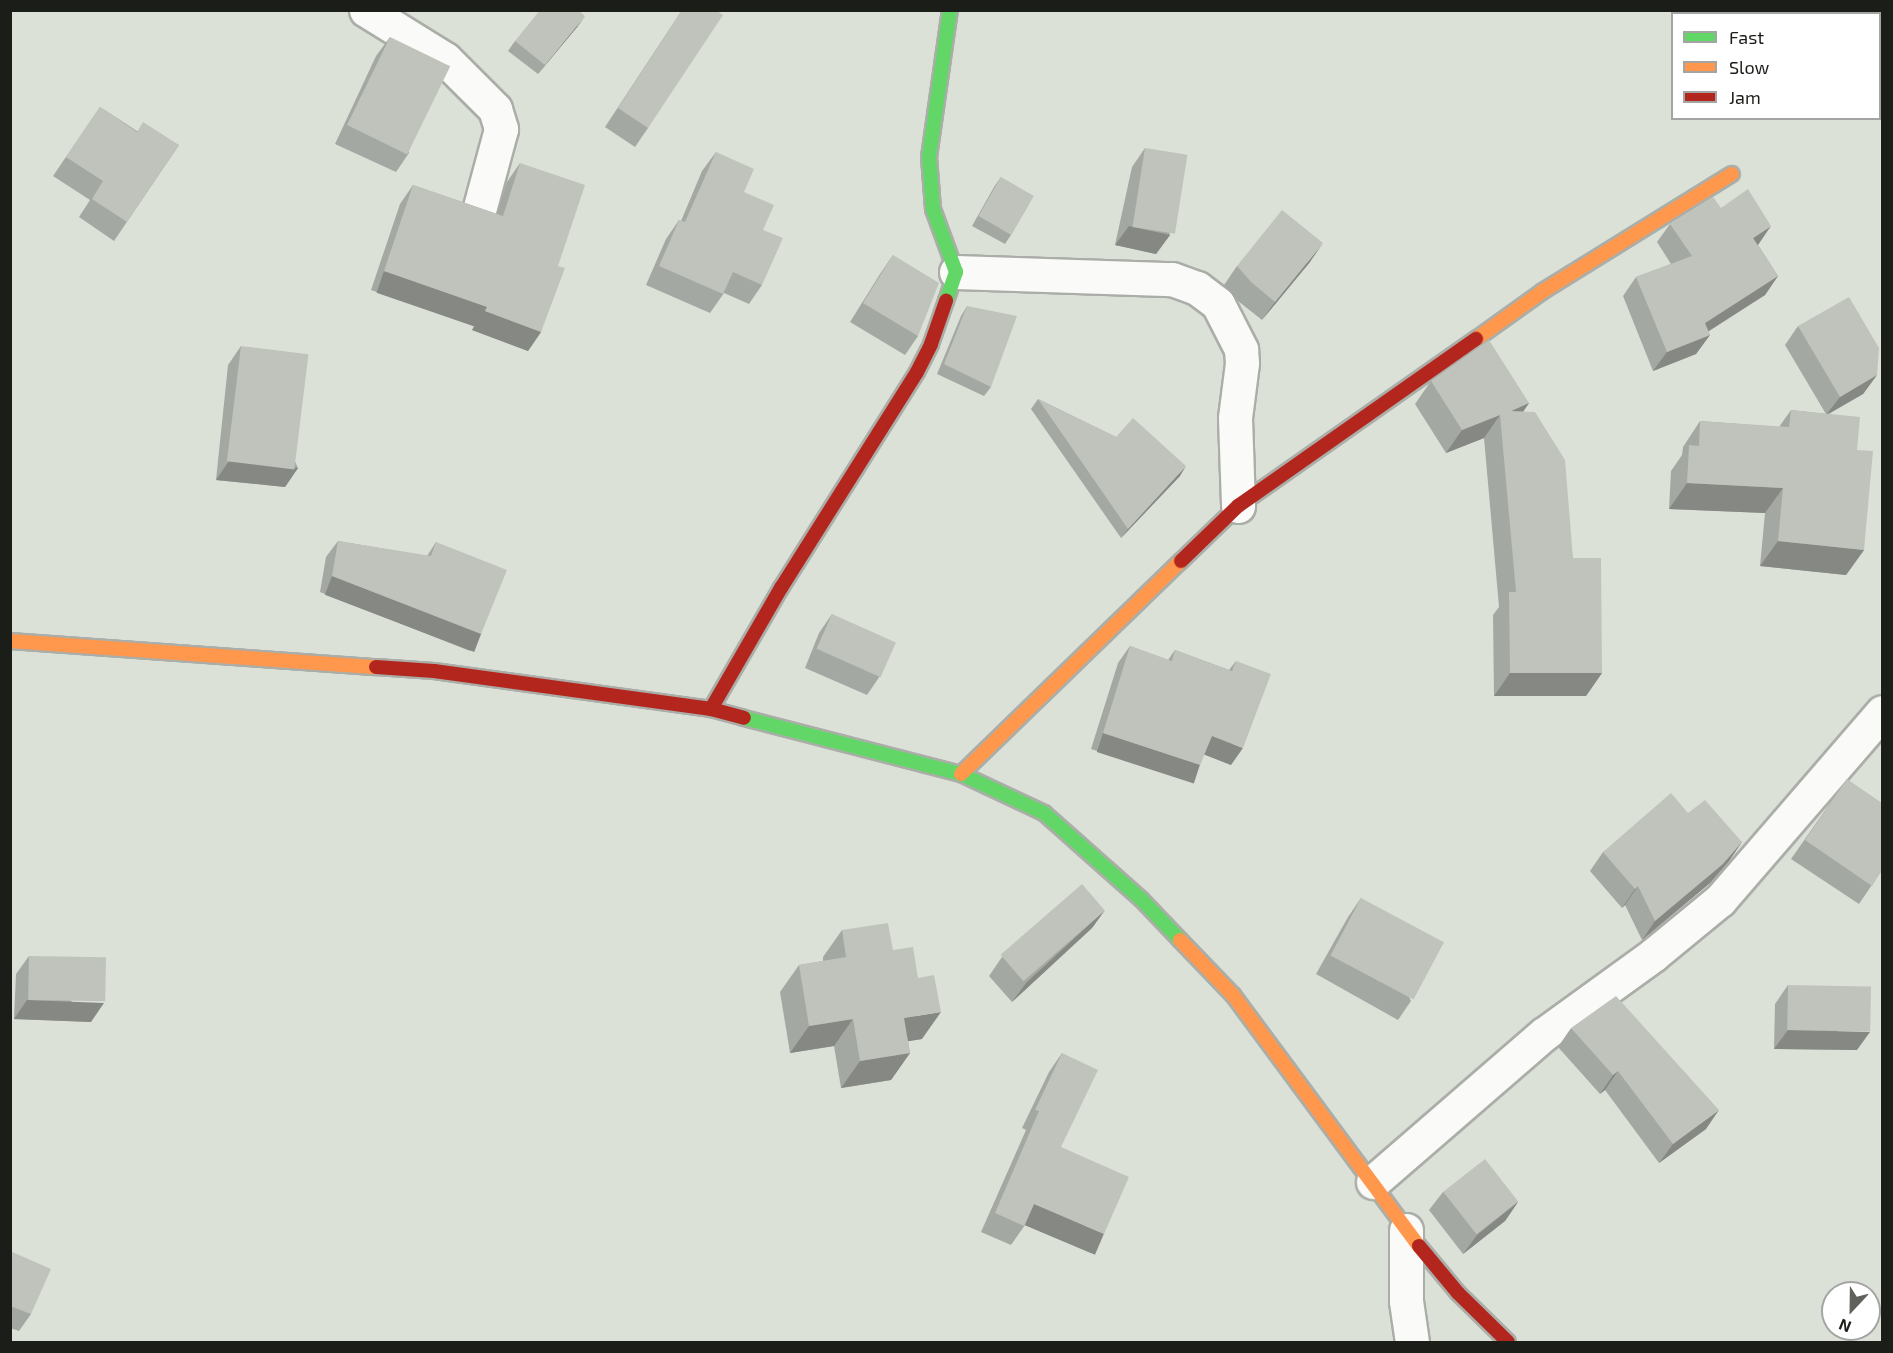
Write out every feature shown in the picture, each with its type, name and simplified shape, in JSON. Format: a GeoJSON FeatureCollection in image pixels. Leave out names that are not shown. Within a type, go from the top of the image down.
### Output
{"type":"FeatureCollection","features":[{"type":"Feature","properties":{"kind":"street"},"geometry":{"type":"LineString","coordinates":[[366,10],[445,59],[495,109],[501,129],[480,207]]}},
{"type":"Feature","properties":{"kind":"street"},"geometry":{"type":"LineString","coordinates":[[711,709],[782,588],[917,372],[931,344],[956,272],[933,209],[929,157],[950,10]]}},
{"type":"Feature","properties":{"kind":"street"},"geometry":{"type":"LineString","coordinates":[[961,774],[1238,506],[1543,291],[1732,174]]}},
{"type":"Feature","properties":{"kind":"street"},"geometry":{"type":"LineString","coordinates":[[956,272],[1172,279],[1197,288],[1218,304],[1241,349],[1242,363],[1235,418],[1238,506]]}},
{"type":"Feature","properties":{"kind":"street"},"geometry":{"type":"LineString","coordinates":[[10,641],[434,671],[711,709],[961,774],[1044,813],[1141,899],[1233,995],[1373,1182],[1406,1230],[1458,1293],[1508,1342]]}},
{"type":"Feature","properties":{"kind":"street"},"geometry":{"type":"LineString","coordinates":[[1373,1182],[1544,1034],[1653,955],[1720,900],[1882,712]]}},
{"type":"Feature","properties":{"kind":"street"},"geometry":{"type":"LineString","coordinates":[[1406,1230],[1406,1301],[1412,1342]]}},
{"type":"Feature","properties":{"kind":"building"},"geometry":{"type":"Polygon","coordinates":[[[540,10],[578,10],[585,16],[545,65],[515,41],[540,10]]]}},
{"type":"Feature","properties":{"kind":"building"},"geometry":{"type":"Polygon","coordinates":[[[682,10],[715,10],[723,15],[648,128],[618,108],[682,10]]]}},
{"type":"Feature","properties":{"kind":"building"},"geometry":{"type":"Polygon","coordinates":[[[390,37],[450,66],[407,154],[347,125],[390,37]]]}},
{"type":"Feature","properties":{"kind":"building"},"geometry":{"type":"Polygon","coordinates":[[[100,107],[137,132],[143,122],[179,145],[127,222],[92,199],[103,181],[66,157],[100,107]]]}},
{"type":"Feature","properties":{"kind":"building"},"geometry":{"type":"Polygon","coordinates":[[[1145,148],[1187,155],[1175,234],[1132,227],[1145,148]]]}},
{"type":"Feature","properties":{"kind":"building"},"geometry":{"type":"Polygon","coordinates":[[[716,152],[754,169],[744,192],[774,205],[763,230],[783,238],[762,285],[733,272],[723,294],[659,266],[679,220],[685,222],[716,152]]]}},
{"type":"Feature","properties":{"kind":"building"},"geometry":{"type":"Polygon","coordinates":[[[520,163],[585,185],[558,266],[565,268],[541,332],[485,311],[487,307],[384,271],[413,185],[503,216],[520,163]]]}},
{"type":"Feature","properties":{"kind":"building"},"geometry":{"type":"Polygon","coordinates":[[[1001,177],[1034,196],[1011,235],[978,216],[1001,177]]]}},
{"type":"Feature","properties":{"kind":"building"},"geometry":{"type":"Polygon","coordinates":[[[1748,189],[1771,226],[1753,238],[1778,276],[1705,323],[1710,335],[1667,352],[1636,277],[1692,256],[1670,224],[1713,197],[1721,208],[1748,189]]]}},
{"type":"Feature","properties":{"kind":"building"},"geometry":{"type":"Polygon","coordinates":[[[1282,210],[1323,243],[1275,302],[1251,282],[1237,266],[1282,210]]]}},
{"type":"Feature","properties":{"kind":"building"},"geometry":{"type":"Polygon","coordinates":[[[893,255],[939,283],[918,336],[863,303],[893,255]]]}},
{"type":"Feature","properties":{"kind":"building"},"geometry":{"type":"Polygon","coordinates":[[[1849,297],[1879,348],[1877,375],[1840,397],[1798,326],[1849,297]]]}},
{"type":"Feature","properties":{"kind":"building"},"geometry":{"type":"Polygon","coordinates":[[[967,306],[1017,316],[991,387],[944,364],[967,306]]]}},
{"type":"Feature","properties":{"kind":"building"},"geometry":{"type":"Polygon","coordinates":[[[1489,340],[1529,403],[1511,411],[1535,412],[1565,460],[1573,558],[1601,558],[1602,673],[1510,673],[1509,592],[1516,592],[1500,415],[1462,430],[1431,381],[1489,340]]]}},
{"type":"Feature","properties":{"kind":"building"},"geometry":{"type":"Polygon","coordinates":[[[241,346],[308,354],[294,469],[227,461],[241,346]]]}},
{"type":"Feature","properties":{"kind":"building"},"geometry":{"type":"Polygon","coordinates":[[[1038,399],[1116,437],[1133,418],[1186,466],[1128,529],[1038,399]]]}},
{"type":"Feature","properties":{"kind":"building"},"geometry":{"type":"Polygon","coordinates":[[[1791,410],[1860,417],[1857,450],[1873,451],[1864,550],[1778,541],[1783,488],[1687,483],[1689,445],[1699,446],[1700,421],[1789,427],[1791,410]]]}},
{"type":"Feature","properties":{"kind":"building"},"geometry":{"type":"Polygon","coordinates":[[[338,541],[431,556],[436,542],[507,570],[481,634],[332,576],[338,541]]]}},
{"type":"Feature","properties":{"kind":"building"},"geometry":{"type":"Polygon","coordinates":[[[832,614],[896,642],[880,677],[817,649],[832,614]]]}},
{"type":"Feature","properties":{"kind":"building"},"geometry":{"type":"Polygon","coordinates":[[[1130,646],[1172,661],[1175,650],[1232,671],[1236,661],[1271,674],[1243,748],[1212,736],[1200,765],[1103,733],[1130,646]]]}},
{"type":"Feature","properties":{"kind":"building"},"geometry":{"type":"Polygon","coordinates":[[[1847,779],[1882,803],[1882,870],[1872,886],[1805,840],[1847,779]]]}},
{"type":"Feature","properties":{"kind":"building"},"geometry":{"type":"Polygon","coordinates":[[[1671,793],[1688,813],[1705,800],[1742,842],[1723,864],[1655,921],[1638,886],[1635,889],[1603,852],[1671,793]]]}},
{"type":"Feature","properties":{"kind":"building"},"geometry":{"type":"Polygon","coordinates":[[[1082,884],[1105,910],[1023,981],[1000,955],[1082,884]]]}},
{"type":"Feature","properties":{"kind":"building"},"geometry":{"type":"Polygon","coordinates":[[[1361,898],[1444,942],[1413,1000],[1330,955],[1361,898]]]}},
{"type":"Feature","properties":{"kind":"building"},"geometry":{"type":"Polygon","coordinates":[[[888,923],[893,950],[913,947],[918,978],[934,975],[941,1012],[904,1018],[910,1053],[860,1061],[853,1019],[809,1026],[799,965],[846,957],[842,930],[888,923]]]}},
{"type":"Feature","properties":{"kind":"building"},"geometry":{"type":"Polygon","coordinates":[[[29,956],[106,957],[105,1001],[28,1000],[29,956]]]}},
{"type":"Feature","properties":{"kind":"building"},"geometry":{"type":"Polygon","coordinates":[[[1788,985],[1871,986],[1870,1031],[1787,1030],[1788,985]]]}},
{"type":"Feature","properties":{"kind":"building"},"geometry":{"type":"Polygon","coordinates":[[[1616,996],[1719,1110],[1673,1144],[1618,1071],[1613,1075],[1571,1028],[1616,996]]]}},
{"type":"Feature","properties":{"kind":"building"},"geometry":{"type":"Polygon","coordinates":[[[1062,1053],[1098,1070],[1061,1147],[1129,1177],[1104,1234],[1034,1204],[1024,1226],[995,1213],[1039,1111],[1035,1110],[1062,1053]]]}},
{"type":"Feature","properties":{"kind":"building"},"geometry":{"type":"Polygon","coordinates":[[[1485,1159],[1518,1202],[1476,1234],[1443,1192],[1485,1159]]]}},
{"type":"Feature","properties":{"kind":"building"},"geometry":{"type":"Polygon","coordinates":[[[10,1251],[51,1269],[31,1314],[10,1306],[10,1251]]]}},
{"type":"Feature","properties":{"kind":"traffic: fast"},"geometry":{"type":"LineString","coordinates":[[946,301],[956,272],[933,209],[929,157],[950,10]]}},
{"type":"Feature","properties":{"kind":"traffic: fast"},"geometry":{"type":"LineString","coordinates":[[744,718],[961,774],[1044,813],[1141,899],[1180,940]]}},
{"type":"Feature","properties":{"kind":"traffic: slow"},"geometry":{"type":"LineString","coordinates":[[1476,339],[1543,291],[1732,174]]}},
{"type":"Feature","properties":{"kind":"traffic: slow"},"geometry":{"type":"LineString","coordinates":[[961,774],[1181,561]]}},
{"type":"Feature","properties":{"kind":"traffic: slow"},"geometry":{"type":"LineString","coordinates":[[10,641],[376,667]]}},
{"type":"Feature","properties":{"kind":"traffic: slow"},"geometry":{"type":"LineString","coordinates":[[1180,940],[1233,995],[1419,1246]]}},
{"type":"Feature","properties":{"kind":"traffic: jam"},"geometry":{"type":"LineString","coordinates":[[711,709],[781,588],[917,372],[931,344],[946,301]]}},
{"type":"Feature","properties":{"kind":"traffic: jam"},"geometry":{"type":"LineString","coordinates":[[1181,561],[1238,506],[1476,339]]}},
{"type":"Feature","properties":{"kind":"traffic: jam"},"geometry":{"type":"LineString","coordinates":[[376,667],[434,671],[711,709],[744,718]]}},
{"type":"Feature","properties":{"kind":"traffic: jam"},"geometry":{"type":"LineString","coordinates":[[1419,1246],[1458,1293],[1508,1342]]}}]}
